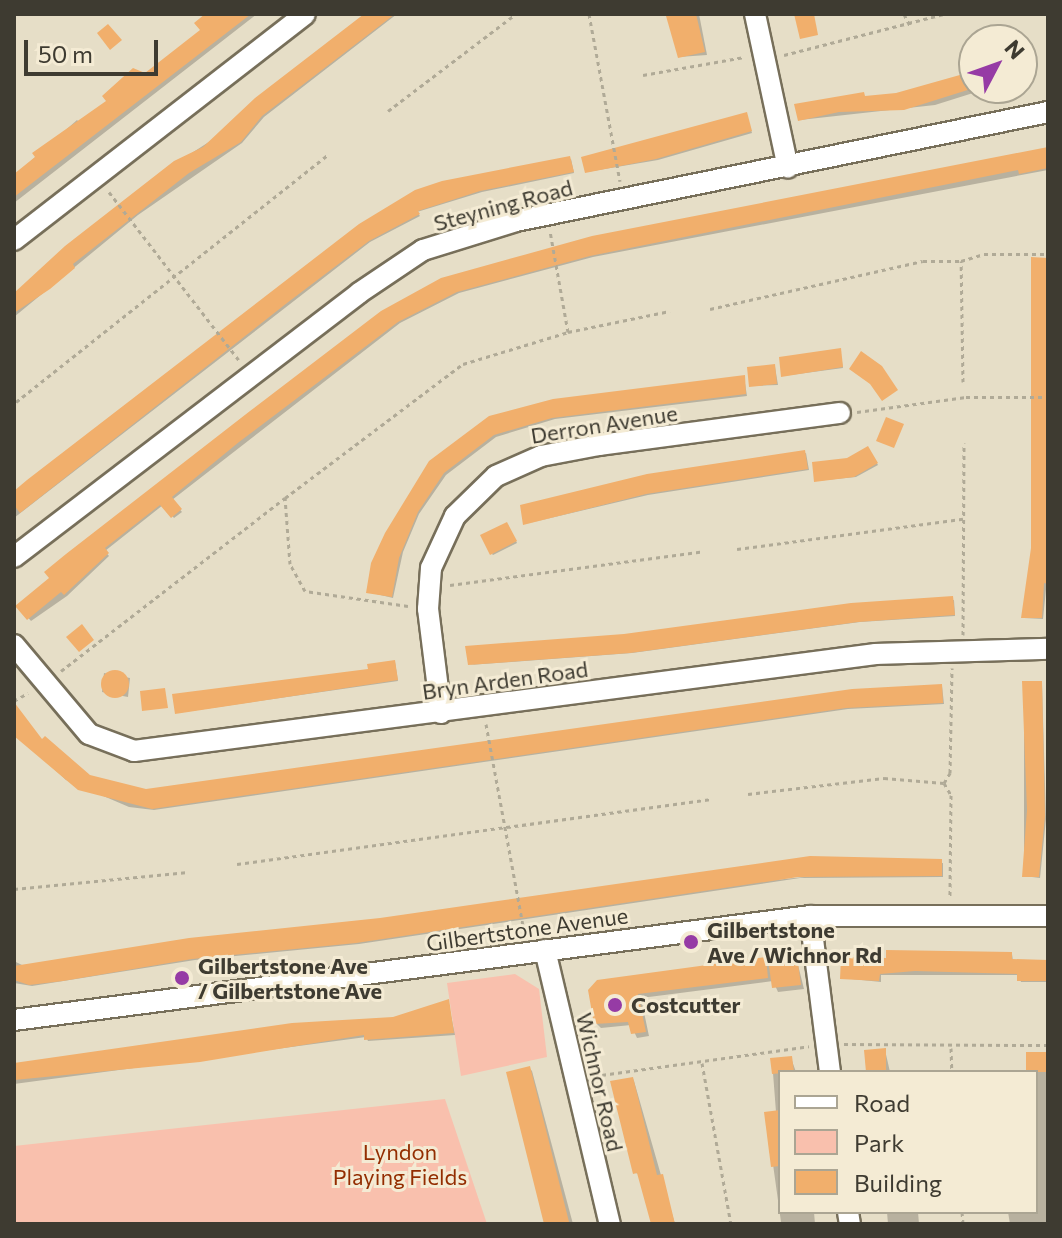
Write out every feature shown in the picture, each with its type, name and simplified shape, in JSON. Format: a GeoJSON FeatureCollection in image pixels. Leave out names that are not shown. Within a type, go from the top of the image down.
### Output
{"type":"FeatureCollection","features":[{"type":"Feature","properties":{"kind":"street"},"geometry":{"type":"LineString","coordinates":[[14,240],[305,14]]}},
{"type":"Feature","properties":{"kind":"street"},"geometry":{"type":"LineString","coordinates":[[755,14],[788,168]]}},
{"type":"Feature","properties":{"kind":"street","name":"Steyning Road"},"geometry":{"type":"LineString","coordinates":[[14,557],[250,375],[423,250],[547,215],[788,168],[1048,112]]}},
{"type":"Feature","properties":{"kind":"street","name":"Derron Avenue"},"geometry":{"type":"LineString","coordinates":[[441,713],[428,609],[430,587],[440,542],[455,516],[484,485],[519,464],[599,445],[840,413]]}},
{"type":"Feature","properties":{"kind":"street","name":"Bryn Arden Road"},"geometry":{"type":"LineString","coordinates":[[14,645],[89,734],[134,751],[876,654],[1048,649]]}},
{"type":"Feature","properties":{"kind":"street"},"geometry":{"type":"LineString","coordinates":[[810,916],[830,1070]]}},
{"type":"Feature","properties":{"kind":"street","name":"Gilbertstone Avenue"},"geometry":{"type":"LineString","coordinates":[[14,1020],[810,916],[1048,916]]}},
{"type":"Feature","properties":{"kind":"street","name":"Wichnor Road"},"geometry":{"type":"LineString","coordinates":[[536,951],[610,1224]]}},
{"type":"Feature","properties":{"kind":"path"},"geometry":{"type":"LineString","coordinates":[[388,111],[516,14]]}},
{"type":"Feature","properties":{"kind":"path"},"geometry":{"type":"LineString","coordinates":[[589,14],[623,200]]}},
{"type":"Feature","properties":{"kind":"path"},"geometry":{"type":"LineString","coordinates":[[904,14],[910,26]]}},
{"type":"Feature","properties":{"kind":"path"},"geometry":{"type":"LineString","coordinates":[[643,75],[764,56],[910,26],[944,14]]}},
{"type":"Feature","properties":{"kind":"path"},"geometry":{"type":"LineString","coordinates":[[16,402],[328,155]]}},
{"type":"Feature","properties":{"kind":"path"},"geometry":{"type":"LineString","coordinates":[[97,176],[250,375]]}},
{"type":"Feature","properties":{"kind":"path"},"geometry":{"type":"LineString","coordinates":[[547,215],[568,332]]}},
{"type":"Feature","properties":{"kind":"path"},"geometry":{"type":"LineString","coordinates":[[710,309],[923,261],[961,261],[984,254],[1048,254]]}},
{"type":"Feature","properties":{"kind":"path"},"geometry":{"type":"LineString","coordinates":[[961,261],[963,382]]}},
{"type":"Feature","properties":{"kind":"path"},"geometry":{"type":"LineString","coordinates":[[45,684],[376,425],[463,364],[568,332],[670,311]]}},
{"type":"Feature","properties":{"kind":"path"},"geometry":{"type":"LineString","coordinates":[[840,413],[966,397],[1048,397]]}},
{"type":"Feature","properties":{"kind":"path"},"geometry":{"type":"LineString","coordinates":[[944,783],[950,773],[958,651],[964,443]]}},
{"type":"Feature","properties":{"kind":"path"},"geometry":{"type":"LineString","coordinates":[[285,498],[290,564],[305,591],[428,609]]}},
{"type":"Feature","properties":{"kind":"path"},"geometry":{"type":"LineString","coordinates":[[737,549],[963,519]]}},
{"type":"Feature","properties":{"kind":"path"},"geometry":{"type":"LineString","coordinates":[[430,587],[704,551]]}},
{"type":"Feature","properties":{"kind":"path"},"geometry":{"type":"LineString","coordinates":[[483,707],[504,828],[536,951]]}},
{"type":"Feature","properties":{"kind":"path"},"geometry":{"type":"LineString","coordinates":[[748,794],[884,778],[944,783]]}},
{"type":"Feature","properties":{"kind":"path"},"geometry":{"type":"LineString","coordinates":[[944,783],[951,795],[950,916]]}},
{"type":"Feature","properties":{"kind":"path"},"geometry":{"type":"LineString","coordinates":[[237,864],[712,799]]}},
{"type":"Feature","properties":{"kind":"path"},"geometry":{"type":"LineString","coordinates":[[14,889],[188,872]]}},
{"type":"Feature","properties":{"kind":"path"},"geometry":{"type":"LineString","coordinates":[[573,1079],[826,1043],[951,1048],[1048,1045]]}},
{"type":"Feature","properties":{"kind":"path"},"geometry":{"type":"LineString","coordinates":[[951,1048],[952,1070]]}},
{"type":"Feature","properties":{"kind":"path"},"geometry":{"type":"LineString","coordinates":[[702,1063],[731,1224]]}},
{"type":"Feature","properties":{"kind":"green space"},"geometry":{"type":"Polygon","coordinates":[[[515,974],[539,989],[547,1057],[461,1076],[447,983],[515,974]]]}},
{"type":"Feature","properties":{"kind":"green space","name":"Lyndon Playing Fields"},"geometry":{"type":"Polygon","coordinates":[[[445,1099],[487,1224],[14,1224],[14,1146],[445,1099]]]}},
{"type":"Feature","properties":{"kind":"building"},"geometry":{"type":"Polygon","coordinates":[[[205,14],[251,14],[14,197],[14,174],[35,157],[32,153],[106,101],[102,96],[133,68],[145,73],[200,30],[194,23],[205,14]]]}},
{"type":"Feature","properties":{"kind":"building"},"geometry":{"type":"Polygon","coordinates":[[[364,14],[395,14],[262,116],[241,142],[189,173],[73,264],[75,268],[50,289],[14,313],[14,293],[65,246],[174,161],[203,147],[255,98],[364,14]]]}},
{"type":"Feature","properties":{"kind":"building"},"geometry":{"type":"Polygon","coordinates":[[[696,14],[705,52],[678,58],[666,16],[696,14]]]}},
{"type":"Feature","properties":{"kind":"building"},"geometry":{"type":"Polygon","coordinates":[[[794,14],[814,14],[818,35],[800,39],[794,14]]]}},
{"type":"Feature","properties":{"kind":"building"},"geometry":{"type":"Polygon","coordinates":[[[108,24],[122,40],[110,50],[97,33],[108,24]]]}},
{"type":"Feature","properties":{"kind":"building"},"geometry":{"type":"Polygon","coordinates":[[[958,76],[958,93],[904,110],[839,112],[798,121],[794,104],[864,92],[865,96],[896,93],[958,76]]]}},
{"type":"Feature","properties":{"kind":"building"},"geometry":{"type":"Polygon","coordinates":[[[747,112],[752,131],[656,159],[585,173],[581,157],[747,112]]]}},
{"type":"Feature","properties":{"kind":"building"},"geometry":{"type":"Polygon","coordinates":[[[1048,147],[1048,168],[1019,174],[1018,170],[590,256],[457,292],[398,322],[239,442],[172,497],[182,509],[171,518],[160,505],[105,548],[109,553],[64,595],[61,592],[27,620],[15,606],[49,578],[44,572],[250,411],[381,311],[441,278],[592,236],[1048,147]]]}},
{"type":"Feature","properties":{"kind":"building"},"geometry":{"type":"Polygon","coordinates":[[[570,156],[574,172],[480,191],[418,211],[420,214],[369,241],[20,513],[14,505],[14,491],[27,480],[359,224],[415,190],[442,181],[570,156]]]}},
{"type":"Feature","properties":{"kind":"building"},"geometry":{"type":"Polygon","coordinates":[[[1031,257],[1048,258],[1048,584],[1044,583],[1042,618],[1021,618],[1031,548],[1031,257]]]}},
{"type":"Feature","properties":{"kind":"building"},"geometry":{"type":"Polygon","coordinates":[[[841,348],[843,367],[781,377],[779,357],[841,348]]]}},
{"type":"Feature","properties":{"kind":"building"},"geometry":{"type":"Polygon","coordinates":[[[861,351],[882,366],[898,390],[882,401],[870,384],[849,369],[861,351]]]}},
{"type":"Feature","properties":{"kind":"building"},"geometry":{"type":"Polygon","coordinates":[[[775,364],[777,384],[749,387],[747,367],[775,364]]]}},
{"type":"Feature","properties":{"kind":"building"},"geometry":{"type":"Polygon","coordinates":[[[745,375],[746,394],[552,418],[494,435],[444,473],[418,512],[399,558],[392,597],[366,593],[371,563],[385,533],[429,461],[489,416],[553,399],[745,375]]]}},
{"type":"Feature","properties":{"kind":"building"},"geometry":{"type":"Polygon","coordinates":[[[886,417],[904,424],[894,448],[876,441],[886,417]]]}},
{"type":"Feature","properties":{"kind":"building"},"geometry":{"type":"Polygon","coordinates":[[[868,446],[878,463],[854,477],[814,482],[812,462],[847,458],[868,446]]]}},
{"type":"Feature","properties":{"kind":"building"},"geometry":{"type":"Polygon","coordinates":[[[805,450],[808,469],[646,494],[523,525],[520,505],[647,474],[805,450]]]}},
{"type":"Feature","properties":{"kind":"building"},"geometry":{"type":"Polygon","coordinates":[[[507,522],[517,541],[490,555],[480,535],[507,522]]]}},
{"type":"Feature","properties":{"kind":"building"},"geometry":{"type":"Polygon","coordinates":[[[953,596],[955,615],[858,622],[630,653],[468,665],[465,646],[624,634],[851,603],[953,596]]]}},
{"type":"Feature","properties":{"kind":"building"},"geometry":{"type":"Polygon","coordinates":[[[82,624],[94,640],[79,652],[66,637],[82,624]]]}},
{"type":"Feature","properties":{"kind":"building"},"geometry":{"type":"Polygon","coordinates":[[[395,660],[398,680],[175,714],[172,694],[368,669],[367,664],[395,660]]]}},
{"type":"Feature","properties":{"kind":"building"},"geometry":{"type":"Polygon","coordinates":[[[115,670],[125,674],[129,684],[125,694],[115,698],[105,694],[101,684],[105,674],[115,670]]]}},
{"type":"Feature","properties":{"kind":"building"},"geometry":{"type":"Polygon","coordinates":[[[1022,681],[1042,681],[1045,816],[1039,877],[1022,877],[1027,810],[1022,681]]]}},
{"type":"Feature","properties":{"kind":"building"},"geometry":{"type":"Polygon","coordinates":[[[942,684],[943,703],[846,708],[152,809],[78,790],[14,736],[14,702],[42,739],[45,736],[90,775],[146,789],[852,689],[942,684]]]}},
{"type":"Feature","properties":{"kind":"building"},"geometry":{"type":"Polygon","coordinates":[[[165,688],[168,708],[142,711],[140,691],[165,688]]]}},
{"type":"Feature","properties":{"kind":"building"},"geometry":{"type":"Polygon","coordinates":[[[810,856],[942,859],[942,876],[798,877],[356,943],[192,959],[29,985],[14,980],[14,966],[189,938],[380,918],[810,856]]]}},
{"type":"Feature","properties":{"kind":"building"},"geometry":{"type":"Polygon","coordinates":[[[886,950],[1012,952],[1012,959],[1048,960],[1048,981],[1017,981],[1017,974],[915,971],[880,974],[879,981],[840,979],[841,957],[886,958],[886,950]]]}},
{"type":"Feature","properties":{"kind":"building"},"geometry":{"type":"Polygon","coordinates":[[[766,957],[768,978],[638,994],[646,1032],[631,1034],[628,1022],[594,1024],[588,990],[597,980],[766,957]]]}},
{"type":"Feature","properties":{"kind":"building"},"geometry":{"type":"Polygon","coordinates":[[[798,963],[801,985],[772,988],[769,966],[798,963]]]}},
{"type":"Feature","properties":{"kind":"building"},"geometry":{"type":"Polygon","coordinates":[[[449,999],[454,1033],[364,1040],[364,1035],[200,1062],[14,1080],[14,1063],[292,1023],[393,1017],[449,999]]]}},
{"type":"Feature","properties":{"kind":"building"},"geometry":{"type":"Polygon","coordinates":[[[886,1048],[886,1070],[866,1070],[864,1050],[886,1048]]]}},
{"type":"Feature","properties":{"kind":"building"},"geometry":{"type":"Polygon","coordinates":[[[1026,1052],[1047,1052],[1047,1072],[1026,1070],[1026,1052]]]}},
{"type":"Feature","properties":{"kind":"building"},"geometry":{"type":"Polygon","coordinates":[[[792,1056],[794,1070],[778,1070],[778,1073],[772,1074],[770,1058],[792,1056]]]}},
{"type":"Feature","properties":{"kind":"building"},"geometry":{"type":"Polygon","coordinates":[[[530,1066],[569,1222],[544,1224],[506,1072],[530,1066]]]}},
{"type":"Feature","properties":{"kind":"building"},"geometry":{"type":"Polygon","coordinates":[[[633,1077],[657,1175],[663,1174],[675,1224],[651,1224],[637,1173],[633,1174],[610,1081],[633,1077]]]}},
{"type":"Feature","properties":{"kind":"building"},"geometry":{"type":"Polygon","coordinates":[[[778,1110],[778,1166],[771,1167],[764,1112],[778,1110]]]}},
{"type":"Feature","properties":{"kind":"place","name":"Gilbertstone Ave / Wichnor Rd"},"geometry":{"type":"Point","coordinates":[691,942]}},
{"type":"Feature","properties":{"kind":"place","name":"Gilbertstone Ave / Gilbertstone Ave"},"geometry":{"type":"Point","coordinates":[182,978]}},
{"type":"Feature","properties":{"kind":"place","name":"Costcutter"},"geometry":{"type":"Point","coordinates":[615,1005]}}]}
